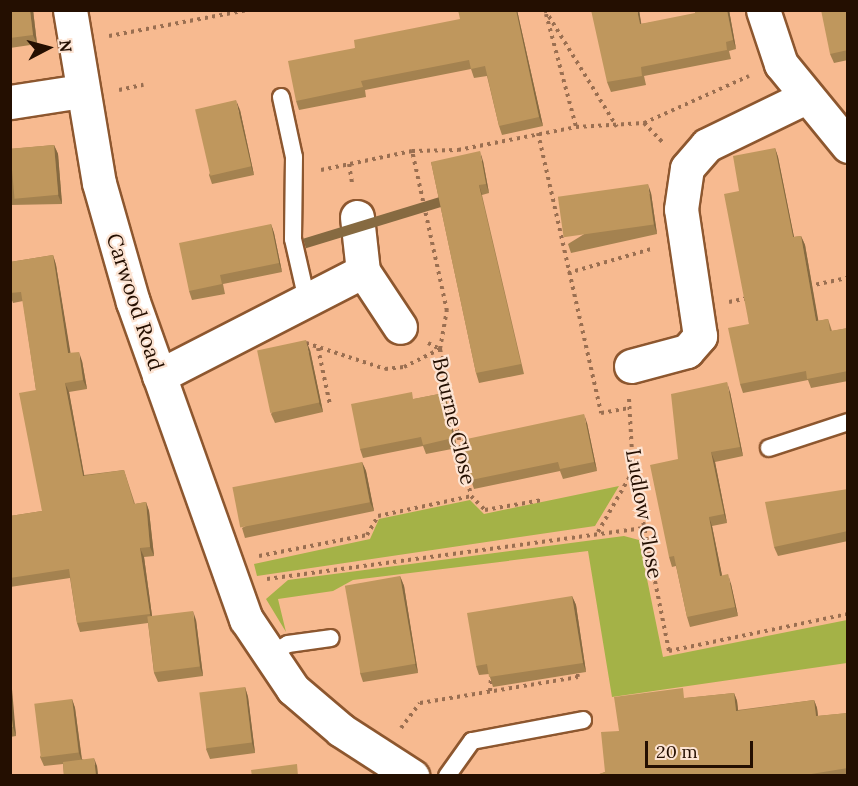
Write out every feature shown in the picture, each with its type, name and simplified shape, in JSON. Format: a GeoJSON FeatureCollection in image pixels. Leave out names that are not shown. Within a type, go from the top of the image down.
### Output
{"type":"FeatureCollection","features":[{"type":"Feature","properties":{"kind":"street"},"geometry":{"type":"LineString","coordinates":[[763,10],[781,64],[804,98],[848,146]]}},
{"type":"Feature","properties":{"kind":"street","name":"Carwood Road"},"geometry":{"type":"LineString","coordinates":[[71,26],[99,183],[159,376],[230,574],[268,656],[293,689],[381,756],[412,776]]}},
{"type":"Feature","properties":{"kind":"street"},"geometry":{"type":"LineString","coordinates":[[10,102],[81,91]]}},
{"type":"Feature","properties":{"kind":"street"},"geometry":{"type":"LineString","coordinates":[[631,366],[694,346],[702,325],[686,239],[681,185],[697,154],[804,98]]}},
{"type":"Feature","properties":{"kind":"street"},"geometry":{"type":"LineString","coordinates":[[357,217],[363,271],[400,327]]}},
{"type":"Feature","properties":{"kind":"street"},"geometry":{"type":"LineString","coordinates":[[159,376],[363,271]]}},
{"type":"Feature","properties":{"kind":"lane"},"geometry":{"type":"LineString","coordinates":[[281,97],[294,175],[293,239],[307,300]]}},
{"type":"Feature","properties":{"kind":"lane"},"geometry":{"type":"LineString","coordinates":[[769,448],[848,422]]}},
{"type":"Feature","properties":{"kind":"lane"},"geometry":{"type":"LineString","coordinates":[[268,656],[288,644],[332,638]]}},
{"type":"Feature","properties":{"kind":"lane"},"geometry":{"type":"LineString","coordinates":[[447,776],[472,741],[583,720]]}},
{"type":"Feature","properties":{"kind":"path"},"geometry":{"type":"LineString","coordinates":[[71,26],[249,10]]}},
{"type":"Feature","properties":{"kind":"path"},"geometry":{"type":"LineString","coordinates":[[576,127],[545,10],[617,127]]}},
{"type":"Feature","properties":{"kind":"path"},"geometry":{"type":"LineString","coordinates":[[294,175],[412,151],[459,150],[576,127],[617,127],[644,123],[781,64]]}},
{"type":"Feature","properties":{"kind":"path"},"geometry":{"type":"LineString","coordinates":[[538,134],[601,413],[629,408]]}},
{"type":"Feature","properties":{"kind":"path"},"geometry":{"type":"LineString","coordinates":[[568,273],[686,239]]}},
{"type":"Feature","properties":{"kind":"path"},"geometry":{"type":"LineString","coordinates":[[799,288],[848,278]]}},
{"type":"Feature","properties":{"kind":"path"},"geometry":{"type":"LineString","coordinates":[[699,308],[754,297]]}},
{"type":"Feature","properties":{"kind":"path","name":"Bourne Close"},"geometry":{"type":"LineString","coordinates":[[400,327],[440,349],[471,496],[485,510],[542,500]]}},
{"type":"Feature","properties":{"kind":"path"},"geometry":{"type":"LineString","coordinates":[[318,348],[330,405]]}},
{"type":"Feature","properties":{"kind":"path","name":"Ludlow Close"},"geometry":{"type":"LineString","coordinates":[[631,366],[629,408],[633,471],[669,651],[848,614]]}},
{"type":"Feature","properties":{"kind":"path"},"geometry":{"type":"LineString","coordinates":[[597,532],[633,471]]}},
{"type":"Feature","properties":{"kind":"path","name":"Bourne Close"},"geometry":{"type":"LineString","coordinates":[[230,574],[367,535],[378,516],[471,496]]}},
{"type":"Feature","properties":{"kind":"path"},"geometry":{"type":"LineString","coordinates":[[230,574],[644,528]]}},
{"type":"Feature","properties":{"kind":"path"},"geometry":{"type":"LineString","coordinates":[[381,756],[420,703],[578,677],[573,665]]}},
{"type":"Feature","properties":{"kind":"path"},"geometry":{"type":"LineString","coordinates":[[540,671],[542,683]]}},
{"type":"Feature","properties":{"kind":"path"},"geometry":{"type":"LineString","coordinates":[[490,691],[491,678]]}},
{"type":"Feature","properties":{"kind":"path"},"geometry":{"type":"LineString","coordinates":[[525,679],[526,685]]}},
{"type":"Feature","properties":{"kind":"green space"},"geometry":{"type":"Polygon","coordinates":[[[619,486],[595,526],[257,576],[254,564],[370,539],[379,519],[470,500],[484,514],[619,486]]]}},
{"type":"Feature","properties":{"kind":"green space"},"geometry":{"type":"Polygon","coordinates":[[[624,536],[639,540],[663,657],[847,620],[847,663],[612,697],[588,551],[353,580],[333,591],[278,599],[286,632],[266,599],[288,580],[624,536]]]}},
{"type":"Feature","properties":{"kind":"building"},"geometry":{"type":"Polygon","coordinates":[[[10,10],[30,10],[33,35],[10,38],[10,10]]]}},
{"type":"Feature","properties":{"kind":"building"},"geometry":{"type":"Polygon","coordinates":[[[458,10],[516,10],[539,117],[499,126],[485,66],[471,69],[469,60],[361,81],[363,87],[296,101],[288,61],[355,48],[354,40],[460,19],[458,10]]]}},
{"type":"Feature","properties":{"kind":"building"},"geometry":{"type":"Polygon","coordinates":[[[591,10],[637,10],[640,24],[695,13],[695,10],[727,10],[733,40],[726,42],[727,50],[641,67],[642,76],[607,82],[591,10]]]}},
{"type":"Feature","properties":{"kind":"building"},"geometry":{"type":"Polygon","coordinates":[[[821,10],[848,10],[848,50],[830,54],[821,10]]]}},
{"type":"Feature","properties":{"kind":"building"},"geometry":{"type":"Polygon","coordinates":[[[236,100],[251,166],[210,176],[195,109],[236,100]]]}},
{"type":"Feature","properties":{"kind":"building"},"geometry":{"type":"Polygon","coordinates":[[[54,145],[58,195],[15,199],[10,149],[54,145]]]}},
{"type":"Feature","properties":{"kind":"building"},"geometry":{"type":"Polygon","coordinates":[[[775,148],[793,237],[801,236],[816,321],[828,319],[830,331],[848,328],[848,371],[807,379],[806,371],[740,384],[728,328],[749,324],[724,194],[739,191],[733,156],[775,148]]]}},
{"type":"Feature","properties":{"kind":"building"},"geometry":{"type":"Polygon","coordinates":[[[480,151],[486,184],[479,185],[521,364],[476,373],[431,162],[480,151]]]}},
{"type":"Feature","properties":{"kind":"building"},"geometry":{"type":"Polygon","coordinates":[[[648,184],[654,225],[564,237],[558,197],[648,184]]]}},
{"type":"Feature","properties":{"kind":"building"},"geometry":{"type":"Polygon","coordinates":[[[271,224],[279,263],[220,275],[222,284],[189,291],[179,243],[271,224]]]}},
{"type":"Feature","properties":{"kind":"building"},"geometry":{"type":"Polygon","coordinates":[[[53,255],[68,353],[79,352],[83,380],[65,383],[83,476],[124,470],[134,504],[146,502],[150,547],[140,548],[150,614],[77,623],[69,569],[10,578],[10,516],[42,511],[19,393],[36,390],[21,292],[10,293],[10,262],[53,255]]]}},
{"type":"Feature","properties":{"kind":"building"},"geometry":{"type":"Polygon","coordinates":[[[306,340],[319,403],[270,413],[257,350],[306,340]]]}},
{"type":"Feature","properties":{"kind":"building"},"geometry":{"type":"Polygon","coordinates":[[[727,382],[740,447],[711,452],[724,514],[709,517],[720,576],[728,574],[735,607],[687,617],[674,556],[669,557],[650,465],[678,459],[671,394],[727,382]]]}},
{"type":"Feature","properties":{"kind":"building"},"geometry":{"type":"Polygon","coordinates":[[[412,392],[413,399],[444,393],[453,438],[423,445],[421,437],[360,449],[351,404],[412,392]]]}},
{"type":"Feature","properties":{"kind":"building"},"geometry":{"type":"Polygon","coordinates":[[[584,414],[594,462],[560,469],[558,462],[471,480],[462,440],[584,414]]]}},
{"type":"Feature","properties":{"kind":"building"},"geometry":{"type":"Polygon","coordinates":[[[362,462],[370,502],[240,527],[232,487],[362,462]]]}},
{"type":"Feature","properties":{"kind":"building"},"geometry":{"type":"Polygon","coordinates":[[[848,489],[848,531],[774,547],[765,502],[848,489]]]}},
{"type":"Feature","properties":{"kind":"building"},"geometry":{"type":"Polygon","coordinates":[[[400,576],[415,664],[360,673],[345,586],[400,576]]]}},
{"type":"Feature","properties":{"kind":"building"},"geometry":{"type":"Polygon","coordinates":[[[572,596],[583,663],[489,677],[487,664],[476,666],[467,613],[572,596]]]}},
{"type":"Feature","properties":{"kind":"building"},"geometry":{"type":"Polygon","coordinates":[[[193,611],[200,667],[154,672],[147,617],[193,611]]]}},
{"type":"Feature","properties":{"kind":"building"},"geometry":{"type":"Polygon","coordinates":[[[245,687],[252,743],[206,748],[199,693],[245,687]]]}},
{"type":"Feature","properties":{"kind":"building"},"geometry":{"type":"Polygon","coordinates":[[[683,688],[684,698],[734,693],[736,711],[814,700],[816,716],[848,713],[848,768],[799,776],[594,776],[605,772],[601,732],[619,731],[614,697],[683,688]]]}},
{"type":"Feature","properties":{"kind":"building"},"geometry":{"type":"Polygon","coordinates":[[[72,699],[79,753],[41,757],[34,704],[72,699]]]}},
{"type":"Feature","properties":{"kind":"building"},"geometry":{"type":"Polygon","coordinates":[[[10,705],[13,727],[10,727],[10,705]]]}},
{"type":"Feature","properties":{"kind":"building"},"geometry":{"type":"Polygon","coordinates":[[[94,758],[96,776],[64,776],[63,762],[94,758]]]}},
{"type":"Feature","properties":{"kind":"building"},"geometry":{"type":"Polygon","coordinates":[[[297,764],[298,776],[252,776],[251,770],[297,764]]]}}]}
